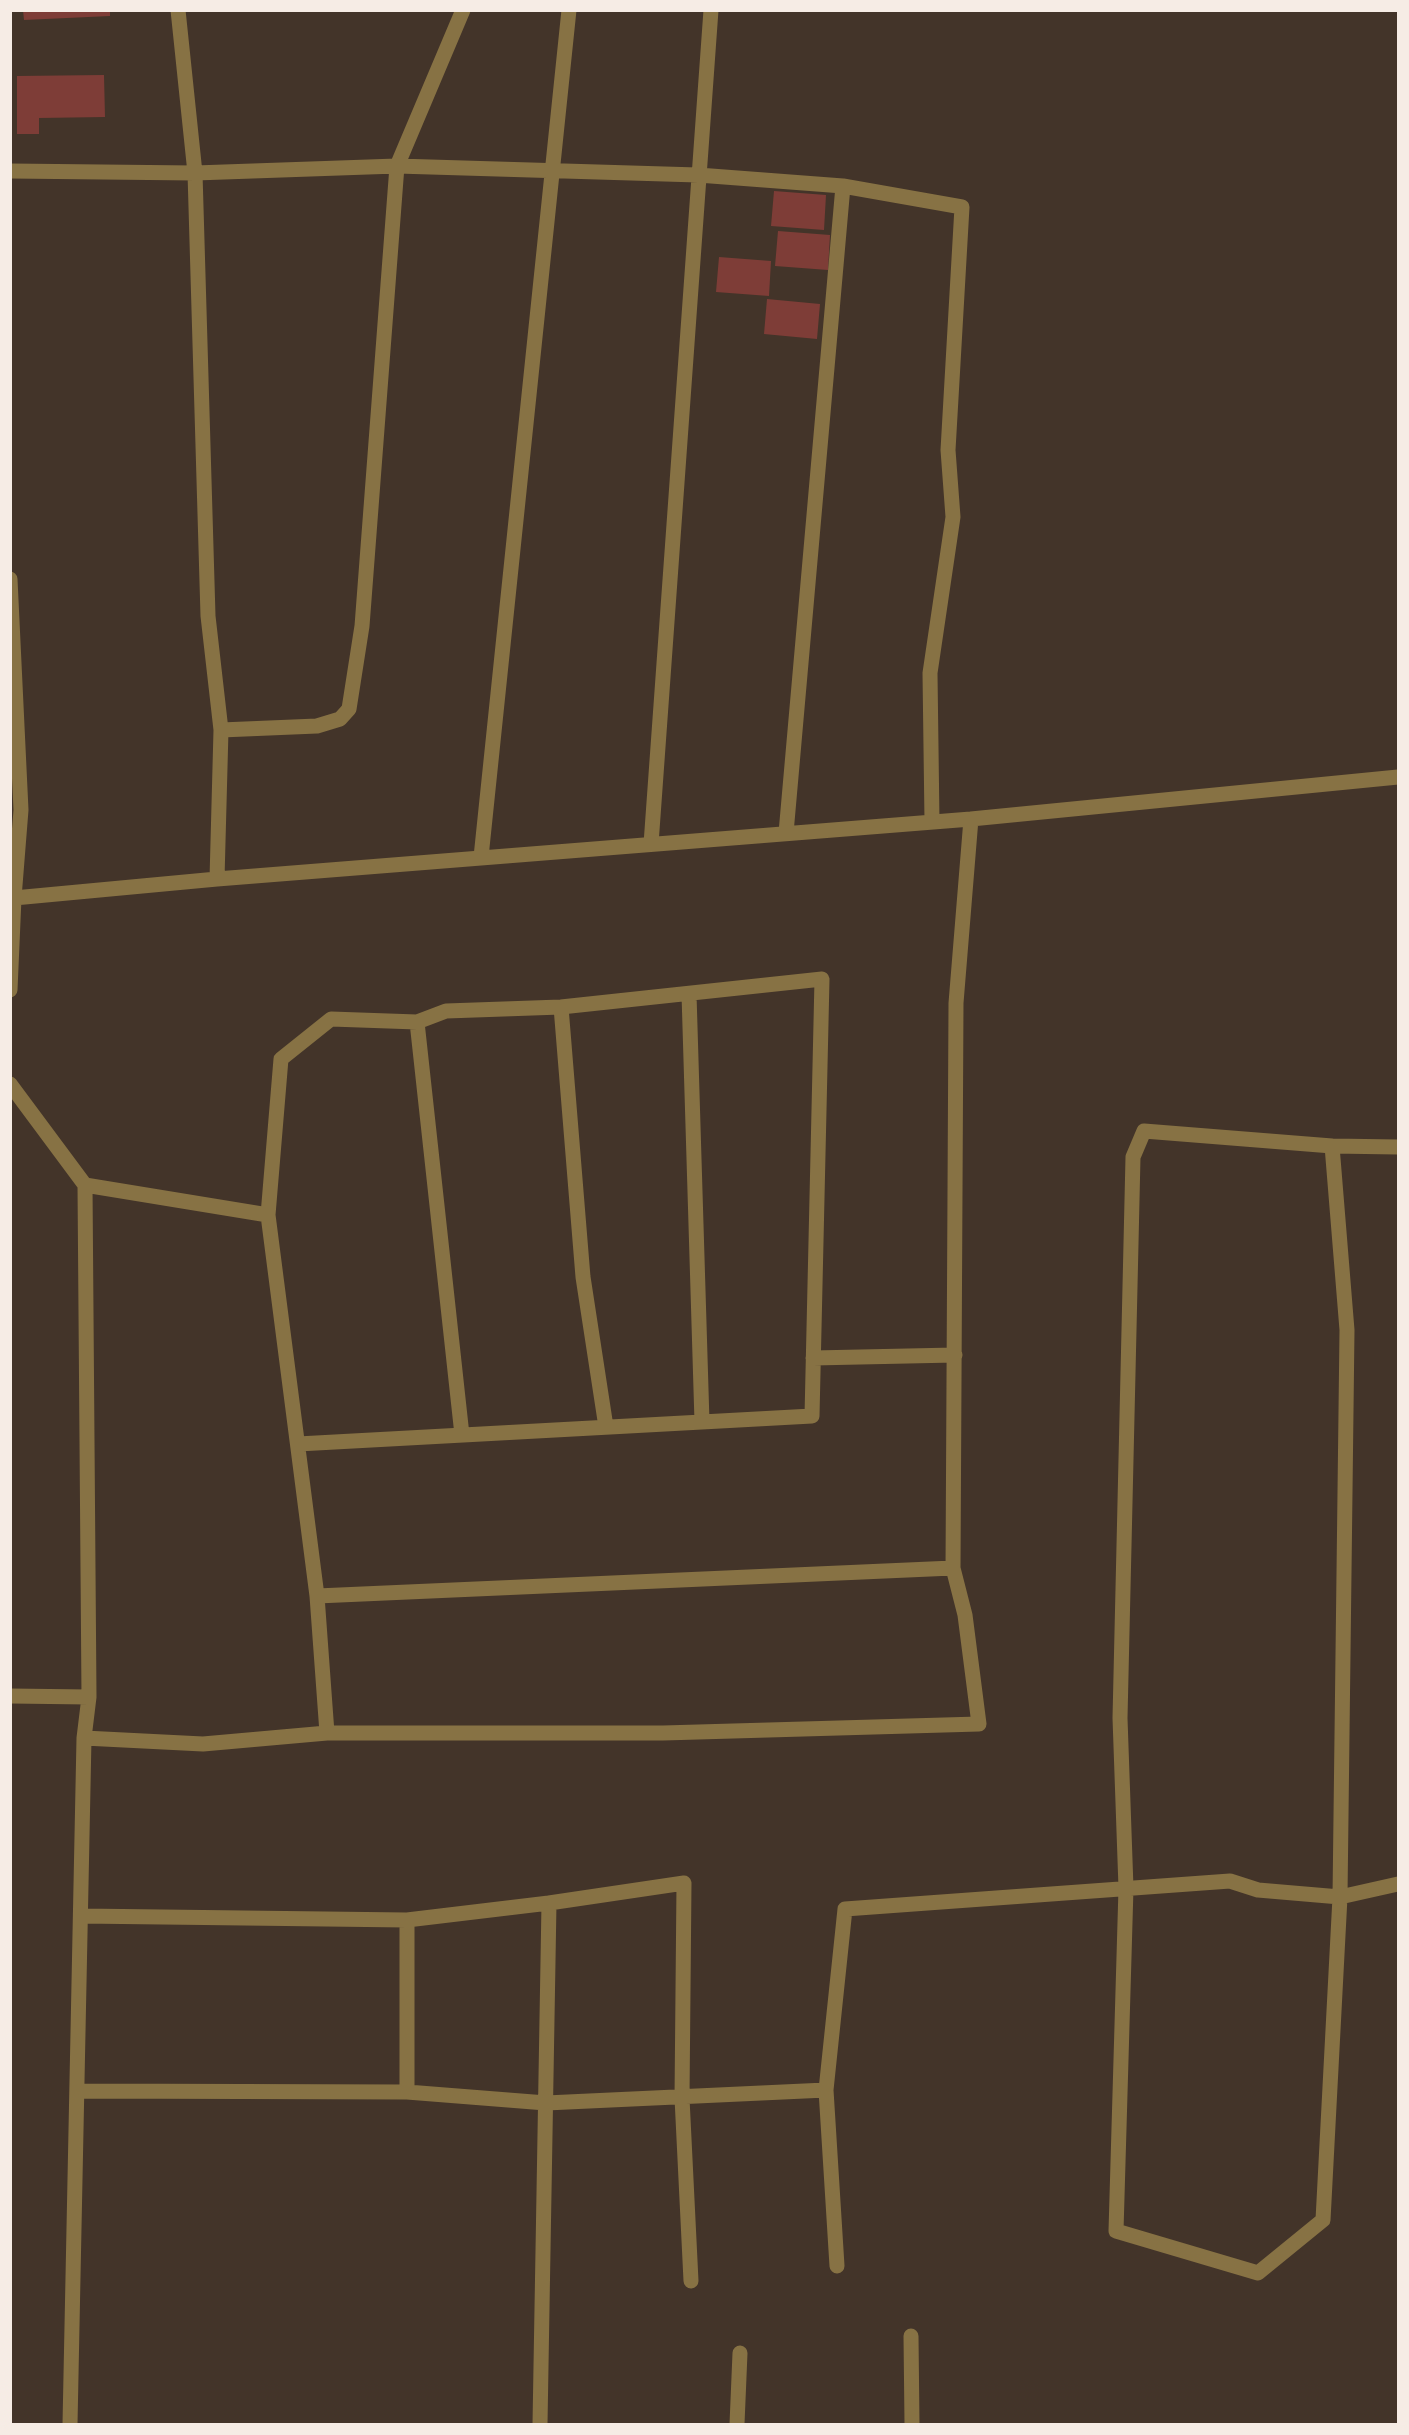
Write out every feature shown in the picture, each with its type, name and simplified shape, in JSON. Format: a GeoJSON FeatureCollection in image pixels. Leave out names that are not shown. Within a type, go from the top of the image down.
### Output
{"type":"FeatureCollection","features":[{"type":"Feature","properties":{"kind":"street"},"geometry":{"type":"LineString","coordinates":[[178,10],[195,173],[208,616],[221,730],[217,879]]}},
{"type":"Feature","properties":{"kind":"street"},"geometry":{"type":"LineString","coordinates":[[221,730],[317,726],[340,719],[349,709],[362,626],[397,166],[463,10]]}},
{"type":"Feature","properties":{"kind":"street"},"geometry":{"type":"LineString","coordinates":[[481,857],[569,10]]}},
{"type":"Feature","properties":{"kind":"street"},"geometry":{"type":"LineString","coordinates":[[651,844],[711,10]]}},
{"type":"Feature","properties":{"kind":"street"},"geometry":{"type":"LineString","coordinates":[[10,171],[195,173],[397,166],[698,175],[843,186],[962,207],[948,450],[954,516],[930,673],[932,822]]}},
{"type":"Feature","properties":{"kind":"street"},"geometry":{"type":"LineString","coordinates":[[786,833],[843,186]]}},
{"type":"Feature","properties":{"kind":"street"},"geometry":{"type":"LineString","coordinates":[[10,579],[21,810],[10,990]]}},
{"type":"Feature","properties":{"kind":"street"},"geometry":{"type":"LineString","coordinates":[[14,898],[481,857],[971,819],[1398,777]]}},
{"type":"Feature","properties":{"kind":"street"},"geometry":{"type":"LineString","coordinates":[[84,1738],[202,1744],[327,1733],[663,1733],[979,1724],[965,1615],[953,1568],[956,1003],[971,819]]}},
{"type":"Feature","properties":{"kind":"street"},"geometry":{"type":"LineString","coordinates":[[298,1444],[812,1416],[822,979],[561,1007],[446,1011],[417,1022],[331,1019],[281,1059],[268,1215],[317,1596],[327,1733]]}},
{"type":"Feature","properties":{"kind":"street"},"geometry":{"type":"LineString","coordinates":[[689,994],[702,1422]]}},
{"type":"Feature","properties":{"kind":"street"},"geometry":{"type":"LineString","coordinates":[[561,1007],[583,1277],[606,1427]]}},
{"type":"Feature","properties":{"kind":"street"},"geometry":{"type":"LineString","coordinates":[[417,1022],[462,1435]]}},
{"type":"Feature","properties":{"kind":"street"},"geometry":{"type":"LineString","coordinates":[[10,1084],[85,1185],[89,1697],[84,1738],[70,2424]]}},
{"type":"Feature","properties":{"kind":"street"},"geometry":{"type":"LineString","coordinates":[[1332,1146],[1347,1330],[1340,1897],[1323,2220],[1258,2274],[1116,2231],[1126,1888],[1120,1718],[1133,1157],[1144,1131],[1332,1146],[1398,1147]]}},
{"type":"Feature","properties":{"kind":"street"},"geometry":{"type":"LineString","coordinates":[[85,1185],[268,1215]]}},
{"type":"Feature","properties":{"kind":"street"},"geometry":{"type":"LineString","coordinates":[[813,1358],[955,1355]]}},
{"type":"Feature","properties":{"kind":"street"},"geometry":{"type":"LineString","coordinates":[[317,1596],[953,1568]]}},
{"type":"Feature","properties":{"kind":"street"},"geometry":{"type":"LineString","coordinates":[[10,1696],[89,1697]]}},
{"type":"Feature","properties":{"kind":"street"},"geometry":{"type":"LineString","coordinates":[[837,2266],[826,2090],[845,1910],[1230,1881],[1258,1890],[1340,1897],[1398,1884]]}},
{"type":"Feature","properties":{"kind":"street"},"geometry":{"type":"LineString","coordinates":[[81,1916],[407,1920],[549,1903],[684,1883],[682,2098],[691,2281]]}},
{"type":"Feature","properties":{"kind":"street"},"geometry":{"type":"LineString","coordinates":[[540,2424],[549,1903]]}},
{"type":"Feature","properties":{"kind":"street"},"geometry":{"type":"LineString","coordinates":[[407,1920],[407,2092]]}},
{"type":"Feature","properties":{"kind":"street"},"geometry":{"type":"LineString","coordinates":[[77,2091],[407,2092],[546,2103],[826,2090]]}},
{"type":"Feature","properties":{"kind":"street"},"geometry":{"type":"LineString","coordinates":[[911,2336],[912,2424]]}},
{"type":"Feature","properties":{"kind":"street"},"geometry":{"type":"LineString","coordinates":[[737,2424],[740,2353]]}},
{"type":"Feature","properties":{"kind":"building"},"geometry":{"type":"Polygon","coordinates":[[[23,10],[110,10],[110,16],[24,20],[23,10]]]}},
{"type":"Feature","properties":{"kind":"building"},"geometry":{"type":"Polygon","coordinates":[[[104,75],[105,117],[39,118],[39,134],[17,134],[17,76],[104,75]]]}},
{"type":"Feature","properties":{"kind":"building"},"geometry":{"type":"Polygon","coordinates":[[[774,191],[826,195],[824,230],[771,226],[774,191]]]}},
{"type":"Feature","properties":{"kind":"building"},"geometry":{"type":"Polygon","coordinates":[[[778,231],[830,235],[828,270],[775,266],[778,231]]]}},
{"type":"Feature","properties":{"kind":"building"},"geometry":{"type":"Polygon","coordinates":[[[719,257],[771,261],[769,296],[716,292],[719,257]]]}},
{"type":"Feature","properties":{"kind":"building"},"geometry":{"type":"Polygon","coordinates":[[[767,299],[820,304],[817,339],[764,334],[767,299]]]}}]}
